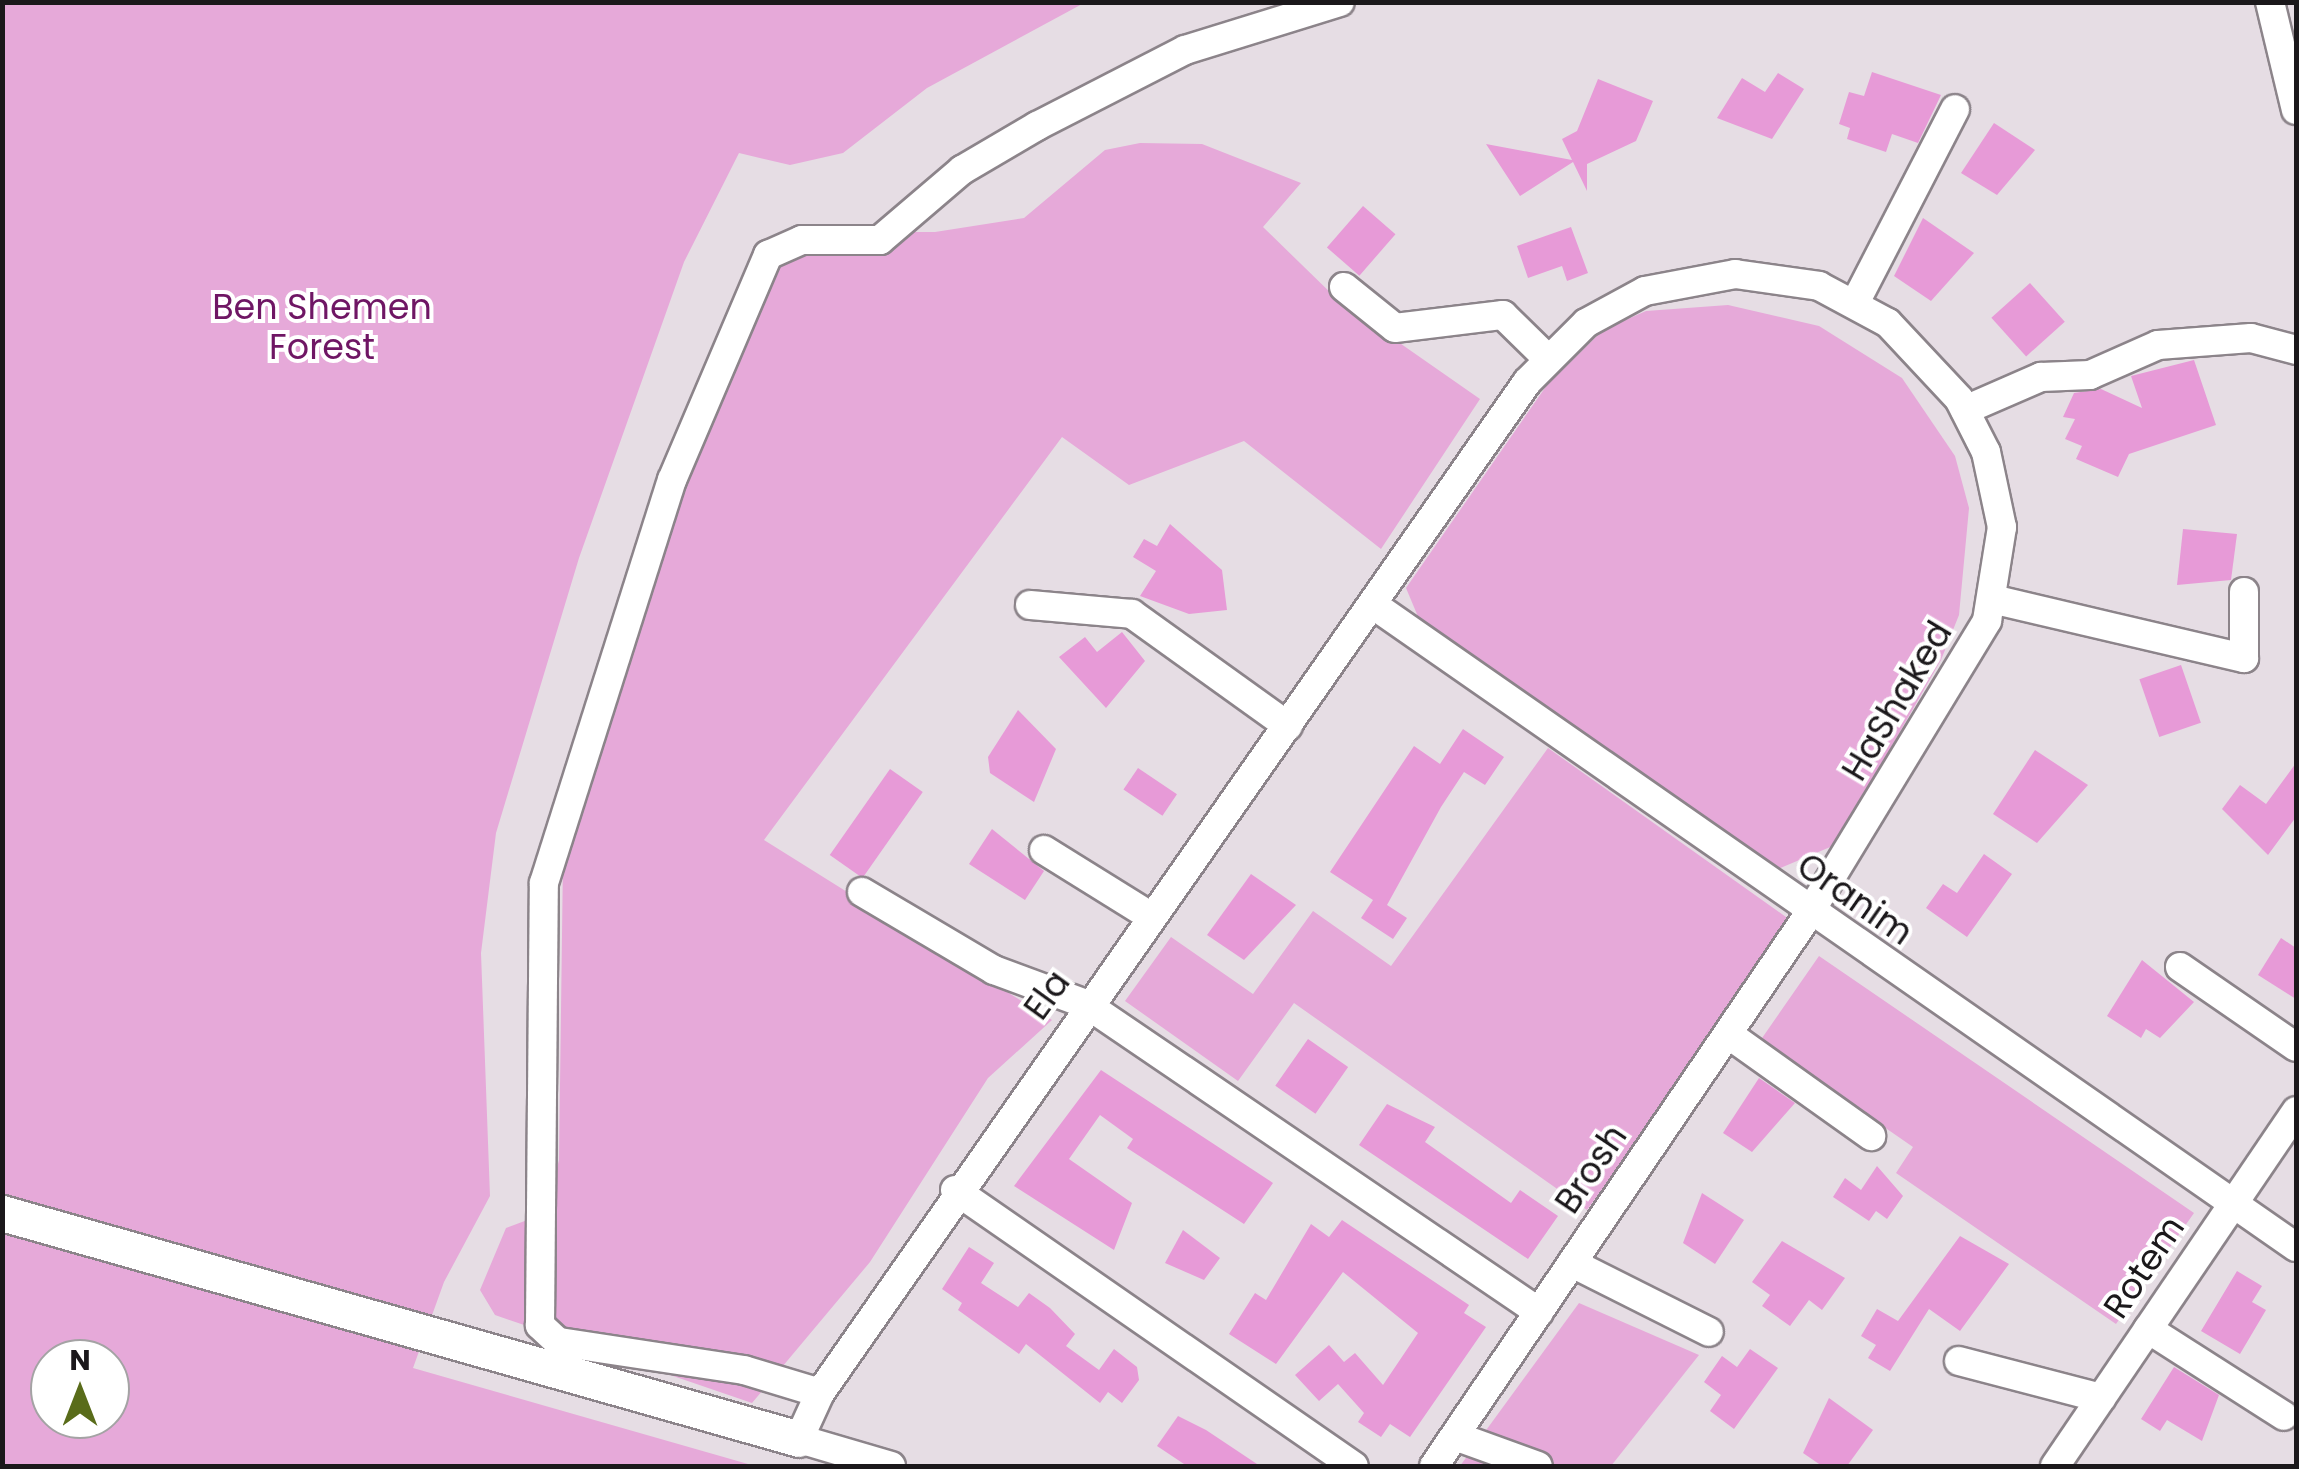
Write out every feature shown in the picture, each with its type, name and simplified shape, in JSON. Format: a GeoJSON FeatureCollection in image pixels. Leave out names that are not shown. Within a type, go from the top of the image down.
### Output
{"type":"FeatureCollection","features":[{"type":"Feature","properties":{"kind":"main road"},"geometry":{"type":"LineString","coordinates":[[2,1213],[800,1440]]}},
{"type":"Feature","properties":{"kind":"street"},"geometry":{"type":"LineString","coordinates":[[820,1393],[744,1370],[558,1342],[540,1324],[544,883],[672,480],[768,255],[802,240],[880,240],[962,170],[1185,50],[1340,2]]}},
{"type":"Feature","properties":{"kind":"street"},"geometry":{"type":"LineString","coordinates":[[2270,2],[2296,110]]}},
{"type":"Feature","properties":{"kind":"street"},"geometry":{"type":"LineString","coordinates":[[1855,303],[1955,109]]}},
{"type":"Feature","properties":{"kind":"street","name":"HaShaked"},"geometry":{"type":"LineString","coordinates":[[1375,606],[1549,360],[1586,323],[1691,278],[1778,277],[1855,303],[1929,358],[1965,410],[1996,486],[2002,528],[1992,600],[1967,667],[1810,914]]}},
{"type":"Feature","properties":{"kind":"street"},"geometry":{"type":"LineString","coordinates":[[1344,288],[1395,328],[1503,315],[1549,360]]}},
{"type":"Feature","properties":{"kind":"street"},"geometry":{"type":"LineString","coordinates":[[1965,410],[2041,376],[2090,375],[2158,345],[2251,338],[2296,350]]}},
{"type":"Feature","properties":{"kind":"street"},"geometry":{"type":"LineString","coordinates":[[1992,600],[2244,658],[2244,592]]}},
{"type":"Feature","properties":{"kind":"street"},"geometry":{"type":"LineString","coordinates":[[1030,605],[1132,614],[1288,726]]}},
{"type":"Feature","properties":{"kind":"street","name":"Ela"},"geometry":{"type":"LineString","coordinates":[[800,1440],[820,1393],[955,1190],[1375,606]]}},
{"type":"Feature","properties":{"kind":"street","name":"Oranim"},"geometry":{"type":"LineString","coordinates":[[1375,606],[1810,914],[2296,1247]]}},
{"type":"Feature","properties":{"kind":"street"},"geometry":{"type":"LineString","coordinates":[[1044,850],[1150,916]]}},
{"type":"Feature","properties":{"kind":"street"},"geometry":{"type":"LineString","coordinates":[[862,892],[994,970],[1086,1004],[1539,1312]]}},
{"type":"Feature","properties":{"kind":"street","name":"Brosh"},"geometry":{"type":"LineString","coordinates":[[1434,1466],[1810,914]]}},
{"type":"Feature","properties":{"kind":"street"},"geometry":{"type":"LineString","coordinates":[[2180,967],[2296,1047]]}},
{"type":"Feature","properties":{"kind":"street"},"geometry":{"type":"LineString","coordinates":[[1728,1034],[1871,1136]]}},
{"type":"Feature","properties":{"kind":"street","name":"Rotem"},"geometry":{"type":"LineString","coordinates":[[2055,1466],[2296,1110]]}},
{"type":"Feature","properties":{"kind":"street"},"geometry":{"type":"LineString","coordinates":[[955,1190],[1354,1466]]}},
{"type":"Feature","properties":{"kind":"street"},"geometry":{"type":"LineString","coordinates":[[1572,1263],[1708,1332]]}},
{"type":"Feature","properties":{"kind":"street"},"geometry":{"type":"LineString","coordinates":[[2148,1329],[2284,1416]]}},
{"type":"Feature","properties":{"kind":"street"},"geometry":{"type":"LineString","coordinates":[[1958,1362],[2101,1398]]}},
{"type":"Feature","properties":{"kind":"street"},"geometry":{"type":"LineString","coordinates":[[1455,1436],[1538,1466]]}},
{"type":"Feature","properties":{"kind":"street"},"geometry":{"type":"LineString","coordinates":[[800,1440],[890,1466]]}},
{"type":"Feature","properties":{"kind":"green space","name":"Ben Shemen Forest"},"geometry":{"type":"Polygon","coordinates":[[[3,3],[1084,3],[927,88],[843,153],[790,165],[739,153],[684,262],[579,558],[496,833],[481,953],[490,1196],[444,1282],[413,1368],[755,1466],[3,1466],[3,3]]]}},
{"type":"Feature","properties":{"kind":"green space"},"geometry":{"type":"Polygon","coordinates":[[[1140,143],[1202,144],[1301,183],[1263,227],[1338,300],[1480,399],[1381,549],[1244,441],[1129,485],[1062,437],[764,840],[1052,1020],[988,1078],[870,1262],[752,1403],[495,1315],[480,1290],[506,1228],[546,1213],[559,1160],[563,860],[668,517],[775,260],[803,232],[935,232],[1024,218],[1105,150],[1140,143]]]}},
{"type":"Feature","properties":{"kind":"green space"},"geometry":{"type":"Polygon","coordinates":[[[1728,305],[1819,326],[1902,378],[1955,456],[1969,508],[1959,615],[1941,660],[1835,845],[1778,869],[1419,619],[1406,588],[1547,385],[1603,330],[1646,311],[1728,305]]]}},
{"type":"Feature","properties":{"kind":"green space"},"geometry":{"type":"Polygon","coordinates":[[[1548,748],[1793,922],[1587,1210],[1294,1003],[1238,1081],[1125,1001],[1171,937],[1253,994],[1313,911],[1391,966],[1548,748]]]}},
{"type":"Feature","properties":{"kind":"green space"},"geometry":{"type":"Polygon","coordinates":[[[1819,956],[2194,1213],[2116,1324],[1896,1173],[1913,1147],[1760,1041],[1819,956]]]}},
{"type":"Feature","properties":{"kind":"green space"},"geometry":{"type":"Polygon","coordinates":[[[1579,1303],[1699,1355],[1611,1466],[1460,1466],[1579,1303]]]}},
{"type":"Feature","properties":{"kind":"building"},"geometry":{"type":"Polygon","coordinates":[[[1872,72],[1941,95],[1918,143],[1892,134],[1886,152],[1847,139],[1850,128],[1839,124],[1849,92],[1864,96],[1872,72]]]}},
{"type":"Feature","properties":{"kind":"building"},"geometry":{"type":"Polygon","coordinates":[[[1778,73],[1804,89],[1772,139],[1717,118],[1742,78],[1765,92],[1778,73]]]}},
{"type":"Feature","properties":{"kind":"building"},"geometry":{"type":"Polygon","coordinates":[[[1598,79],[1653,101],[1636,141],[1587,164],[1587,191],[1573,162],[1520,196],[1486,144],[1572,160],[1562,139],[1577,131],[1598,79]]]}},
{"type":"Feature","properties":{"kind":"building"},"geometry":{"type":"Polygon","coordinates":[[[1994,123],[2035,150],[1997,195],[1961,173],[1994,123]]]}},
{"type":"Feature","properties":{"kind":"building"},"geometry":{"type":"Polygon","coordinates":[[[1363,206],[1395,234],[1359,276],[1327,248],[1363,206]]]}},
{"type":"Feature","properties":{"kind":"building"},"geometry":{"type":"Polygon","coordinates":[[[1923,218],[1974,253],[1931,301],[1894,276],[1923,218]]]}},
{"type":"Feature","properties":{"kind":"building"},"geometry":{"type":"Polygon","coordinates":[[[1571,227],[1588,273],[1567,281],[1562,266],[1528,278],[1517,246],[1571,227]]]}},
{"type":"Feature","properties":{"kind":"building"},"geometry":{"type":"Polygon","coordinates":[[[2030,283],[2065,322],[2026,356],[1991,318],[2030,283]]]}},
{"type":"Feature","properties":{"kind":"building"},"geometry":{"type":"Polygon","coordinates":[[[2194,360],[2216,425],[2129,454],[2118,477],[2076,459],[2082,446],[2065,439],[2075,419],[2063,417],[2074,393],[2101,389],[2142,408],[2131,376],[2194,360]]]}},
{"type":"Feature","properties":{"kind":"building"},"geometry":{"type":"Polygon","coordinates":[[[1170,524],[1222,570],[1227,610],[1189,614],[1140,596],[1156,571],[1133,557],[1144,539],[1157,546],[1170,524]]]}},
{"type":"Feature","properties":{"kind":"building"},"geometry":{"type":"Polygon","coordinates":[[[2183,529],[2237,534],[2231,580],[2177,585],[2183,529]]]}},
{"type":"Feature","properties":{"kind":"building"},"geometry":{"type":"Polygon","coordinates":[[[1122,632],[1145,661],[1106,708],[1059,657],[1085,637],[1097,652],[1122,632]]]}},
{"type":"Feature","properties":{"kind":"building"},"geometry":{"type":"Polygon","coordinates":[[[2181,665],[2201,723],[2159,737],[2139,679],[2181,665]]]}},
{"type":"Feature","properties":{"kind":"building"},"geometry":{"type":"Polygon","coordinates":[[[1018,710],[1056,749],[1034,802],[990,773],[988,757],[1018,710]]]}},
{"type":"Feature","properties":{"kind":"building"},"geometry":{"type":"Polygon","coordinates":[[[1463,729],[1504,757],[1485,785],[1464,772],[1441,807],[1387,905],[1407,918],[1393,939],[1361,918],[1373,900],[1330,872],[1414,746],[1440,764],[1463,729]]]}},
{"type":"Feature","properties":{"kind":"building"},"geometry":{"type":"Polygon","coordinates":[[[2035,750],[2088,785],[2037,843],[1993,814],[2035,750]]]}},
{"type":"Feature","properties":{"kind":"building"},"geometry":{"type":"Polygon","coordinates":[[[2296,763],[2296,817],[2268,855],[2222,809],[2240,785],[2266,804],[2296,763]]]}},
{"type":"Feature","properties":{"kind":"building"},"geometry":{"type":"Polygon","coordinates":[[[1138,768],[1177,794],[1162,816],[1123,790],[1138,768]]]}},
{"type":"Feature","properties":{"kind":"building"},"geometry":{"type":"Polygon","coordinates":[[[890,769],[923,792],[863,878],[830,855],[890,769]]]}},
{"type":"Feature","properties":{"kind":"building"},"geometry":{"type":"Polygon","coordinates":[[[992,829],[1044,871],[1025,900],[969,864],[992,829]]]}},
{"type":"Feature","properties":{"kind":"building"},"geometry":{"type":"Polygon","coordinates":[[[1984,854],[2012,874],[1967,937],[1926,908],[1943,884],[1957,893],[1984,854]]]}},
{"type":"Feature","properties":{"kind":"building"},"geometry":{"type":"Polygon","coordinates":[[[1251,874],[1296,905],[1244,960],[1207,935],[1251,874]]]}},
{"type":"Feature","properties":{"kind":"building"},"geometry":{"type":"Polygon","coordinates":[[[2281,938],[2296,948],[2296,999],[2258,975],[2281,938]]]}},
{"type":"Feature","properties":{"kind":"building"},"geometry":{"type":"Polygon","coordinates":[[[2142,960],[2194,1002],[2160,1038],[2146,1029],[2141,1038],[2107,1016],[2142,960]]]}},
{"type":"Feature","properties":{"kind":"building"},"geometry":{"type":"Polygon","coordinates":[[[1308,1039],[1348,1067],[1315,1114],[1275,1086],[1308,1039]]]}},
{"type":"Feature","properties":{"kind":"building"},"geometry":{"type":"Polygon","coordinates":[[[1101,1070],[1273,1183],[1244,1224],[1127,1148],[1133,1139],[1100,1115],[1069,1159],[1132,1203],[1114,1250],[1014,1186],[1101,1070]]]}},
{"type":"Feature","properties":{"kind":"building"},"geometry":{"type":"Polygon","coordinates":[[[1759,1078],[1795,1103],[1752,1152],[1723,1133],[1759,1078]]]}},
{"type":"Feature","properties":{"kind":"building"},"geometry":{"type":"Polygon","coordinates":[[[1387,1104],[1435,1127],[1425,1142],[1511,1203],[1520,1190],[1558,1216],[1528,1259],[1359,1145],[1387,1104]]]}},
{"type":"Feature","properties":{"kind":"building"},"geometry":{"type":"Polygon","coordinates":[[[1877,1166],[1903,1196],[1887,1219],[1876,1211],[1869,1221],[1833,1197],[1845,1178],[1861,1190],[1877,1166]]]}},
{"type":"Feature","properties":{"kind":"building"},"geometry":{"type":"Polygon","coordinates":[[[1702,1193],[1744,1220],[1715,1264],[1683,1243],[1702,1193]]]}},
{"type":"Feature","properties":{"kind":"building"},"geometry":{"type":"Polygon","coordinates":[[[1342,1220],[1469,1305],[1464,1313],[1486,1327],[1410,1437],[1390,1424],[1381,1437],[1358,1422],[1364,1413],[1338,1384],[1319,1401],[1295,1375],[1329,1345],[1344,1362],[1355,1353],[1383,1385],[1418,1333],[1343,1272],[1276,1364],[1229,1334],[1255,1293],[1266,1300],[1311,1224],[1329,1237],[1342,1220]]]}},
{"type":"Feature","properties":{"kind":"building"},"geometry":{"type":"Polygon","coordinates":[[[1183,1230],[1220,1258],[1204,1280],[1165,1263],[1183,1230]]]}},
{"type":"Feature","properties":{"kind":"building"},"geometry":{"type":"Polygon","coordinates":[[[1960,1236],[2009,1264],[1960,1331],[1929,1309],[1890,1371],[1868,1358],[1876,1345],[1861,1336],[1877,1309],[1898,1321],[1960,1236]]]}},
{"type":"Feature","properties":{"kind":"building"},"geometry":{"type":"Polygon","coordinates":[[[1782,1241],[1845,1278],[1822,1310],[1809,1300],[1790,1326],[1762,1306],[1770,1295],[1752,1282],[1782,1241]]]}},
{"type":"Feature","properties":{"kind":"building"},"geometry":{"type":"Polygon","coordinates":[[[969,1247],[994,1263],[981,1283],[1018,1307],[1029,1293],[1050,1308],[1075,1334],[1066,1346],[1099,1370],[1114,1349],[1137,1367],[1139,1380],[1122,1403],[1108,1392],[1100,1403],[1026,1344],[1019,1354],[958,1310],[962,1303],[942,1289],[969,1247]]]}},
{"type":"Feature","properties":{"kind":"building"},"geometry":{"type":"Polygon","coordinates":[[[2237,1271],[2262,1286],[2252,1302],[2266,1310],[2240,1354],[2201,1331],[2237,1271]]]}},
{"type":"Feature","properties":{"kind":"building"},"geometry":{"type":"Polygon","coordinates":[[[1750,1349],[1778,1368],[1734,1429],[1710,1411],[1721,1395],[1704,1382],[1722,1356],[1737,1367],[1750,1349]]]}},
{"type":"Feature","properties":{"kind":"building"},"geometry":{"type":"Polygon","coordinates":[[[2174,1367],[2219,1395],[2202,1441],[2167,1420],[2160,1431],[2141,1419],[2174,1367]]]}},
{"type":"Feature","properties":{"kind":"building"},"geometry":{"type":"Polygon","coordinates":[[[1829,1398],[1873,1430],[1847,1466],[1822,1466],[1803,1453],[1829,1398]]]}},
{"type":"Feature","properties":{"kind":"building"},"geometry":{"type":"Polygon","coordinates":[[[1178,1416],[1260,1466],[1187,1466],[1157,1446],[1178,1416]]]}}]}
